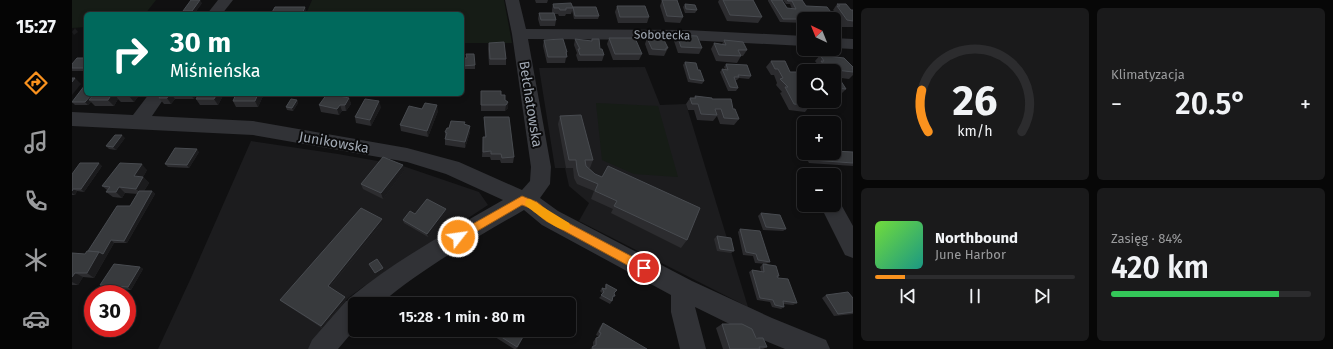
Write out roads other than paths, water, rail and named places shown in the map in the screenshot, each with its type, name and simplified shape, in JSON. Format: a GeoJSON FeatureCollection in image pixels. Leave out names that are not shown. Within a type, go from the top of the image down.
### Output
{"type":"FeatureCollection","features":[{"type":"Feature","properties":{"kind":"street"},"geometry":{"type":"LineString","coordinates":[[216,12],[226,0]]}},
{"type":"Feature","properties":{"kind":"street","name":"Bełchatowska"},"geometry":{"type":"LineString","coordinates":[[370,297],[388,282],[428,256],[537,190],[542,179],[541,167],[519,30],[512,0]]}},
{"type":"Feature","properties":{"kind":"street","name":"Sobotecka"},"geometry":{"type":"LineString","coordinates":[[519,30],[686,35],[797,41]]}},
{"type":"Feature","properties":{"kind":"street"},"geometry":{"type":"LineString","coordinates":[[841,43],[853,44]]}},
{"type":"Feature","properties":{"kind":"street"},"geometry":{"type":"LineString","coordinates":[[138,122],[157,96]]}},
{"type":"Feature","properties":{"kind":"street","name":"Junikowska"},"geometry":{"type":"LineString","coordinates":[[72,119],[253,128],[407,155],[452,168],[534,205],[550,218],[684,289]]}},
{"type":"Feature","properties":{"kind":"street"},"geometry":{"type":"LineString","coordinates":[[835,212],[853,248]]}},
{"type":"Feature","properties":{"kind":"street"},"geometry":{"type":"LineString","coordinates":[[693,349],[682,307],[684,289],[765,328],[817,349]]}},
{"type":"Feature","properties":{"kind":"street"},"geometry":{"type":"LineString","coordinates":[[321,349],[348,318]]}}]}
